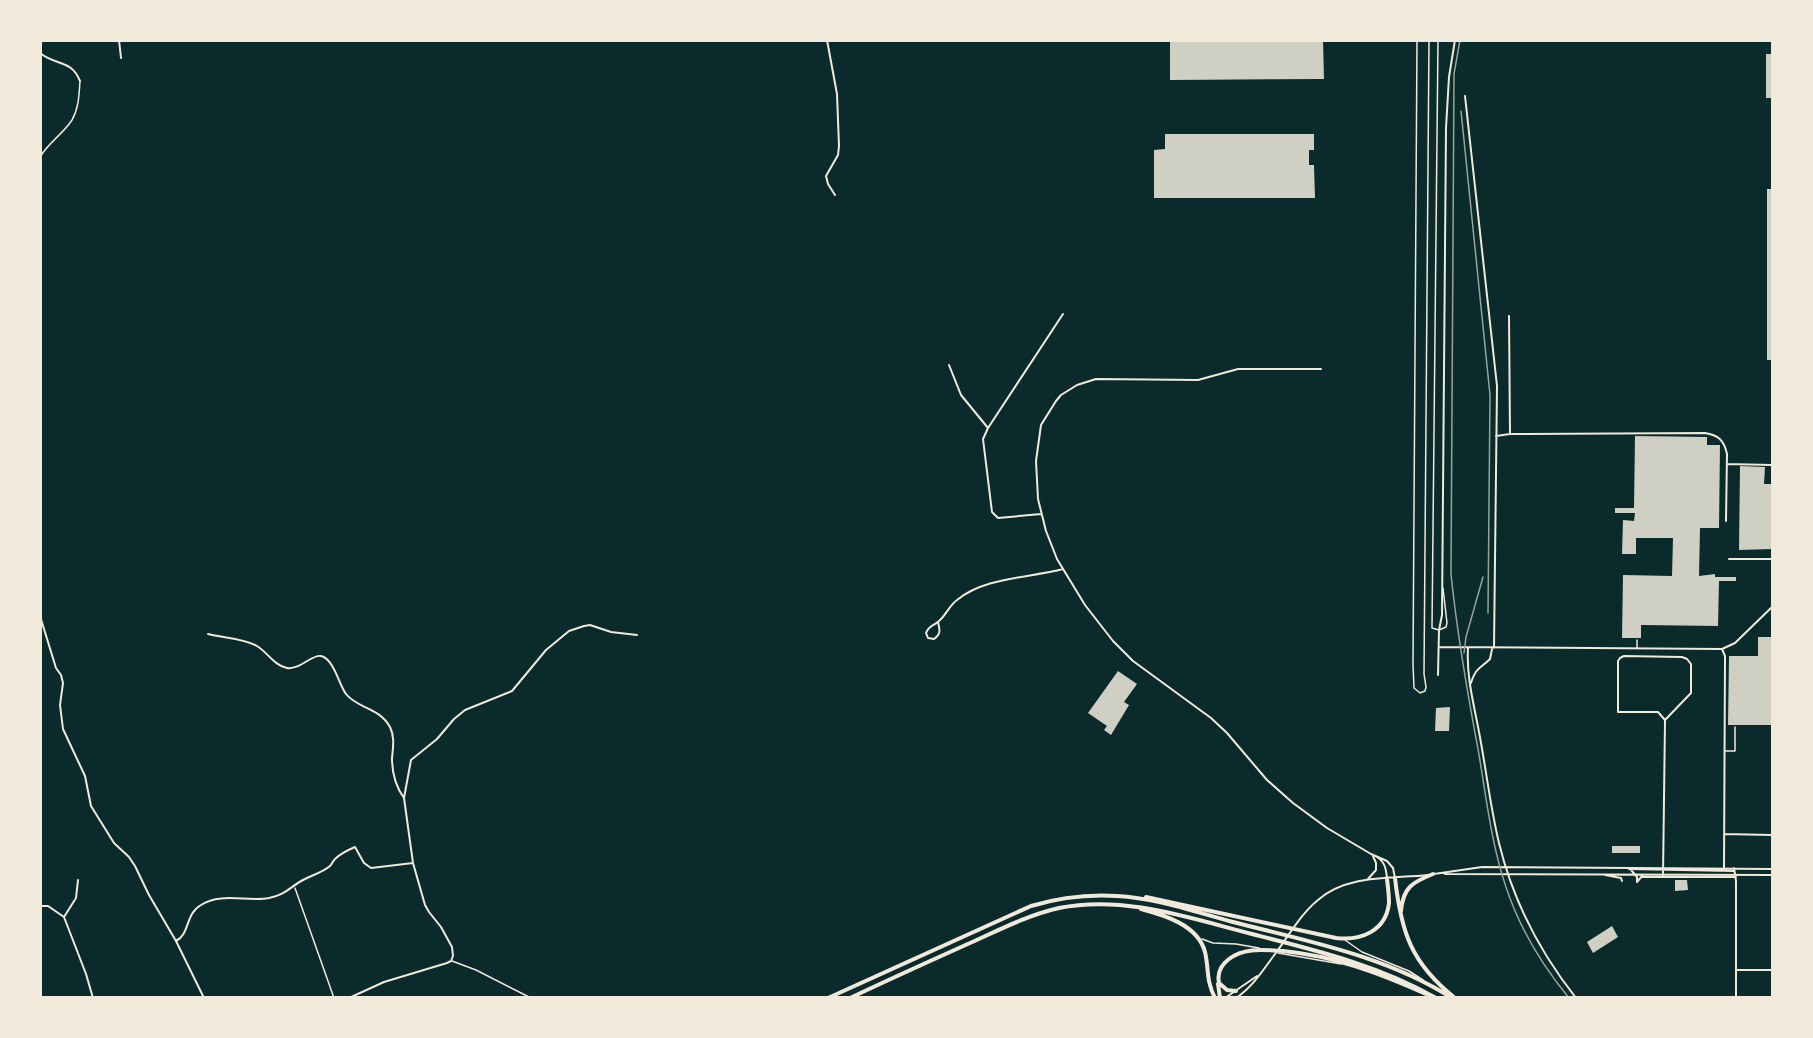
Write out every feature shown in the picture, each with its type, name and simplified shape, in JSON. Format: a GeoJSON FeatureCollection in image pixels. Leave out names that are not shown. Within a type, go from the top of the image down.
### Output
{"type":"FeatureCollection","features":[{"type":"Feature","properties":{"kind":"main road"},"geometry":{"type":"LineString","coordinates":[[1400,918],[1403,899],[1408,888],[1417,880],[1433,874]]}},
{"type":"Feature","properties":{"kind":"main road"},"geometry":{"type":"LineString","coordinates":[[1395,878],[1400,918],[1406,937],[1430,974],[1454,998]]}},
{"type":"Feature","properties":{"kind":"main road"},"geometry":{"type":"LineString","coordinates":[[828,998],[1031,906],[1066,897],[1136,896],[1343,939],[1365,936],[1374,931],[1387,912],[1387,879]]}},
{"type":"Feature","properties":{"kind":"main road"},"geometry":{"type":"LineString","coordinates":[[1119,896],[1182,908],[1353,954],[1396,969],[1454,998]]}},
{"type":"Feature","properties":{"kind":"main road"},"geometry":{"type":"LineString","coordinates":[[850,998],[1003,928],[1039,914],[1083,905],[1164,911],[1331,954],[1403,980],[1434,998]]}},
{"type":"Feature","properties":{"kind":"main road"},"geometry":{"type":"LineString","coordinates":[[1131,907],[1174,920],[1198,938],[1204,950],[1207,975],[1215,998]]}},
{"type":"Feature","properties":{"kind":"main road"},"geometry":{"type":"LineString","coordinates":[[1223,998],[1218,988],[1219,971],[1227,960],[1245,952],[1267,950],[1315,955],[1351,964],[1434,998]]}},
{"type":"Feature","properties":{"kind":"main road"},"geometry":{"type":"LineString","coordinates":[[1219,983],[1227,990],[1236,991]]}},
{"type":"Feature","properties":{"kind":"main road"},"geometry":{"type":"LineString","coordinates":[[1210,998],[1211,990]]}},
{"type":"Feature","properties":{"kind":"street"},"geometry":{"type":"LineString","coordinates":[[119,40],[121,58]]}},
{"type":"Feature","properties":{"kind":"street"},"geometry":{"type":"LineString","coordinates":[[826,40],[836,93],[839,147],[838,155],[826,176],[835,195]]}},
{"type":"Feature","properties":{"kind":"street"},"geometry":{"type":"LineString","coordinates":[[1438,675],[1438,630],[1442,615],[1446,128],[1449,77],[1455,40]]}},
{"type":"Feature","properties":{"kind":"street"},"geometry":{"type":"LineString","coordinates":[[40,53],[72,68],[80,81]]}},
{"type":"Feature","properties":{"kind":"street"},"geometry":{"type":"LineString","coordinates":[[1465,96],[1497,386],[1493,648],[1490,659],[1474,673],[1471,682]]}},
{"type":"Feature","properties":{"kind":"street"},"geometry":{"type":"LineString","coordinates":[[1041,514],[998,518],[992,512],[983,439],[1063,314]]}},
{"type":"Feature","properties":{"kind":"street"},"geometry":{"type":"LineString","coordinates":[[1509,316],[1510,434]]}},
{"type":"Feature","properties":{"kind":"street"},"geometry":{"type":"LineString","coordinates":[[949,365],[961,395],[988,428]]}},
{"type":"Feature","properties":{"kind":"street"},"geometry":{"type":"LineString","coordinates":[[1321,369],[1238,369],[1198,380],[1096,379],[1077,385],[1056,401],[1045,417],[1039,432],[1036,478],[1041,514],[1049,542],[1063,569],[1093,616],[1113,641],[1133,661],[1211,718],[1268,780],[1300,809],[1324,826],[1385,859],[1391,864],[1395,878]]}},
{"type":"Feature","properties":{"kind":"street"},"geometry":{"type":"LineString","coordinates":[[1496,436],[1705,433],[1718,436],[1727,454],[1726,520]]}},
{"type":"Feature","properties":{"kind":"street"},"geometry":{"type":"LineString","coordinates":[[1726,464],[1773,465]]}},
{"type":"Feature","properties":{"kind":"street"},"geometry":{"type":"LineString","coordinates":[[1729,559],[1773,559]]}},
{"type":"Feature","properties":{"kind":"street"},"geometry":{"type":"LineString","coordinates":[[938,622],[940,629],[938,635],[934,639],[928,638],[927,629],[938,622],[946,610],[969,592],[989,584],[1063,569]]}},
{"type":"Feature","properties":{"kind":"street"},"geometry":{"type":"LineString","coordinates":[[1439,647],[1722,650],[1735,643],[1745,631],[1773,607]]}},
{"type":"Feature","properties":{"kind":"street"},"geometry":{"type":"LineString","coordinates":[[40,616],[56,668],[62,678],[60,705],[63,729],[85,776],[91,806],[114,843],[135,866],[204,998]]}},
{"type":"Feature","properties":{"kind":"street"},"geometry":{"type":"LineString","coordinates":[[349,998],[384,982],[451,961],[453,956],[452,947],[425,904],[413,863],[404,798],[410,765],[415,756],[437,739],[465,710],[512,691],[546,650],[561,636],[577,628],[590,626],[611,632],[637,635]]}},
{"type":"Feature","properties":{"kind":"street"},"geometry":{"type":"LineString","coordinates":[[208,634],[253,644],[286,668],[298,666],[319,656],[327,660],[346,694],[374,710],[389,726],[394,739],[393,769],[397,786],[404,798]]}},
{"type":"Feature","properties":{"kind":"street"},"geometry":{"type":"LineString","coordinates":[[1468,648],[1468,671],[1502,855],[1510,883],[1537,943],[1576,998]]}},
{"type":"Feature","properties":{"kind":"street"},"geometry":{"type":"LineString","coordinates":[[1722,650],[1725,656],[1724,868]]}},
{"type":"Feature","properties":{"kind":"street"},"geometry":{"type":"LineString","coordinates":[[1664,875],[1665,720],[1658,712],[1618,712],[1618,661],[1620,658],[1624,656],[1682,657],[1690,662],[1691,693],[1665,720]]}},
{"type":"Feature","properties":{"kind":"street"},"geometry":{"type":"LineString","coordinates":[[1724,834],[1773,835]]}},
{"type":"Feature","properties":{"kind":"street"},"geometry":{"type":"LineString","coordinates":[[176,941],[184,934],[193,912],[205,903],[232,898],[271,897],[283,894],[304,879],[324,870],[336,859],[355,848],[364,863],[371,868],[413,863]]}},
{"type":"Feature","properties":{"kind":"street"},"geometry":{"type":"LineString","coordinates":[[1373,854],[1384,864],[1387,879]]}},
{"type":"Feature","properties":{"kind":"street"},"geometry":{"type":"LineString","coordinates":[[1366,881],[1376,870],[1373,854]]}},
{"type":"Feature","properties":{"kind":"street"},"geometry":{"type":"LineString","coordinates":[[1236,998],[1249,988],[1305,913],[1316,902],[1329,892],[1351,883],[1482,867],[1773,869]]}},
{"type":"Feature","properties":{"kind":"street"},"geometry":{"type":"LineString","coordinates":[[1619,867],[1635,874],[1637,882],[1646,874]]}},
{"type":"Feature","properties":{"kind":"street"},"geometry":{"type":"LineString","coordinates":[[1629,870],[1735,869]]}},
{"type":"Feature","properties":{"kind":"street"},"geometry":{"type":"LineString","coordinates":[[1735,869],[1736,998]]}},
{"type":"Feature","properties":{"kind":"street"},"geometry":{"type":"LineString","coordinates":[[1433,874],[1773,875]]}},
{"type":"Feature","properties":{"kind":"street"},"geometry":{"type":"LineString","coordinates":[[1602,874],[1618,876],[1622,881]]}},
{"type":"Feature","properties":{"kind":"street"},"geometry":{"type":"LineString","coordinates":[[1641,877],[1664,875]]}},
{"type":"Feature","properties":{"kind":"street"},"geometry":{"type":"LineString","coordinates":[[64,917],[76,898],[78,880]]}},
{"type":"Feature","properties":{"kind":"street"},"geometry":{"type":"LineString","coordinates":[[40,906],[48,906],[64,917],[93,998]]}},
{"type":"Feature","properties":{"kind":"street"},"geometry":{"type":"LineString","coordinates":[[1736,970],[1773,970]]}},
{"type":"Feature","properties":{"kind":"street"},"geometry":{"type":"LineString","coordinates":[[1223,998],[1257,976]]}},
{"type":"Feature","properties":{"kind":"street"},"geometry":{"type":"LineString","coordinates":[[865,995],[869,989]]}},
{"type":"Feature","properties":{"kind":"lane"},"geometry":{"type":"LineString","coordinates":[[1417,40],[1413,665],[1414,688],[1420,693],[1425,691],[1426,687],[1424,665],[1429,40]]}},
{"type":"Feature","properties":{"kind":"lane"},"geometry":{"type":"LineString","coordinates":[[1438,40],[1432,628],[1438,630],[1446,627],[1442,580]]}},
{"type":"Feature","properties":{"kind":"lane"},"geometry":{"type":"LineString","coordinates":[[40,157],[73,118],[79,101],[80,81]]}},
{"type":"Feature","properties":{"kind":"lane"},"geometry":{"type":"LineString","coordinates":[[1720,454],[1727,454]]}},
{"type":"Feature","properties":{"kind":"lane"},"geometry":{"type":"LineString","coordinates":[[1720,460],[1726,464],[1720,468]]}},
{"type":"Feature","properties":{"kind":"lane"},"geometry":{"type":"LineString","coordinates":[[1720,476],[1726,476]]}},
{"type":"Feature","properties":{"kind":"lane"},"geometry":{"type":"LineString","coordinates":[[1720,485],[1726,485]]}},
{"type":"Feature","properties":{"kind":"lane"},"geometry":{"type":"LineString","coordinates":[[1720,490],[1726,490]]}},
{"type":"Feature","properties":{"kind":"lane"},"geometry":{"type":"LineString","coordinates":[[1720,496],[1726,496]]}},
{"type":"Feature","properties":{"kind":"lane"},"geometry":{"type":"LineString","coordinates":[[1720,503],[1726,503]]}},
{"type":"Feature","properties":{"kind":"lane"},"geometry":{"type":"LineString","coordinates":[[1720,512],[1726,512]]}},
{"type":"Feature","properties":{"kind":"lane"},"geometry":{"type":"LineString","coordinates":[[1719,520],[1726,520]]}},
{"type":"Feature","properties":{"kind":"lane"},"geometry":{"type":"LineString","coordinates":[[1636,649],[1637,640]]}},
{"type":"Feature","properties":{"kind":"lane"},"geometry":{"type":"LineString","coordinates":[[1724,751],[1734,751],[1735,727]]}},
{"type":"Feature","properties":{"kind":"lane"},"geometry":{"type":"LineString","coordinates":[[294,887],[334,998]]}},
{"type":"Feature","properties":{"kind":"lane"},"geometry":{"type":"LineString","coordinates":[[1198,938],[1213,943],[1236,944],[1267,950]]}},
{"type":"Feature","properties":{"kind":"lane"},"geometry":{"type":"LineString","coordinates":[[1343,939],[1362,952],[1409,971],[1431,986]]}},
{"type":"Feature","properties":{"kind":"lane"},"geometry":{"type":"LineString","coordinates":[[451,961],[487,975],[531,998]]}},
{"type":"Feature","properties":{"kind":"water"},"geometry":{"type":"Polygon","coordinates":[[[40,41],[1772,41],[1772,997],[41,997],[40,41]]]}},
{"type":"Feature","properties":{"kind":"building"},"geometry":{"type":"Polygon","coordinates":[[[1170,40],[1323,40],[1324,79],[1170,80],[1170,40]]]}},
{"type":"Feature","properties":{"kind":"building"},"geometry":{"type":"Polygon","coordinates":[[[1766,54],[1772,54],[1772,98],[1766,98],[1766,54]]]}},
{"type":"Feature","properties":{"kind":"building"},"geometry":{"type":"Polygon","coordinates":[[[1165,134],[1314,134],[1314,150],[1309,150],[1309,165],[1314,165],[1315,198],[1154,198],[1154,150],[1165,149],[1165,134]]]}},
{"type":"Feature","properties":{"kind":"building"},"geometry":{"type":"Polygon","coordinates":[[[1767,189],[1772,189],[1772,360],[1767,360],[1767,189]]]}},
{"type":"Feature","properties":{"kind":"building"},"geometry":{"type":"Polygon","coordinates":[[[1635,436],[1707,437],[1707,445],[1720,445],[1719,528],[1700,528],[1699,576],[1715,574],[1715,577],[1736,577],[1736,581],[1719,581],[1718,626],[1641,625],[1641,638],[1622,638],[1623,575],[1672,576],[1673,538],[1636,538],[1636,554],[1622,554],[1623,520],[1634,521],[1635,513],[1615,513],[1615,508],[1634,508],[1635,436]]]}},
{"type":"Feature","properties":{"kind":"building"},"geometry":{"type":"Polygon","coordinates":[[[1740,466],[1765,467],[1764,484],[1772,484],[1772,549],[1739,550],[1740,466]]]}},
{"type":"Feature","properties":{"kind":"building"},"geometry":{"type":"Polygon","coordinates":[[[1758,637],[1772,637],[1772,725],[1728,725],[1729,656],[1758,656],[1758,637]]]}},
{"type":"Feature","properties":{"kind":"building"},"geometry":{"type":"Polygon","coordinates":[[[1118,671],[1137,684],[1124,702],[1129,705],[1111,735],[1104,730],[1107,726],[1088,713],[1118,671]]]}},
{"type":"Feature","properties":{"kind":"building"},"geometry":{"type":"Polygon","coordinates":[[[1450,707],[1449,731],[1435,731],[1436,708],[1450,707]]]}},
{"type":"Feature","properties":{"kind":"building"},"geometry":{"type":"Polygon","coordinates":[[[1612,846],[1640,846],[1640,853],[1612,853],[1612,846]]]}},
{"type":"Feature","properties":{"kind":"building"},"geometry":{"type":"Polygon","coordinates":[[[1675,880],[1687,880],[1688,890],[1675,891],[1675,880]]]}},
{"type":"Feature","properties":{"kind":"building"},"geometry":{"type":"Polygon","coordinates":[[[1612,926],[1618,937],[1593,953],[1587,942],[1612,926]]]}},
{"type":"Feature","properties":{"kind":"railway"},"geometry":{"type":"LineString","coordinates":[[1460,40],[1454,74],[1451,574],[1453,596],[1496,853],[1511,902],[1525,931],[1541,959],[1569,998]]}},
{"type":"Feature","properties":{"kind":"railway"},"geometry":{"type":"LineString","coordinates":[[1461,111],[1490,395],[1488,613]]}},
{"type":"Feature","properties":{"kind":"railway"},"geometry":{"type":"LineString","coordinates":[[1464,653],[1466,637],[1483,577]]}}]}
